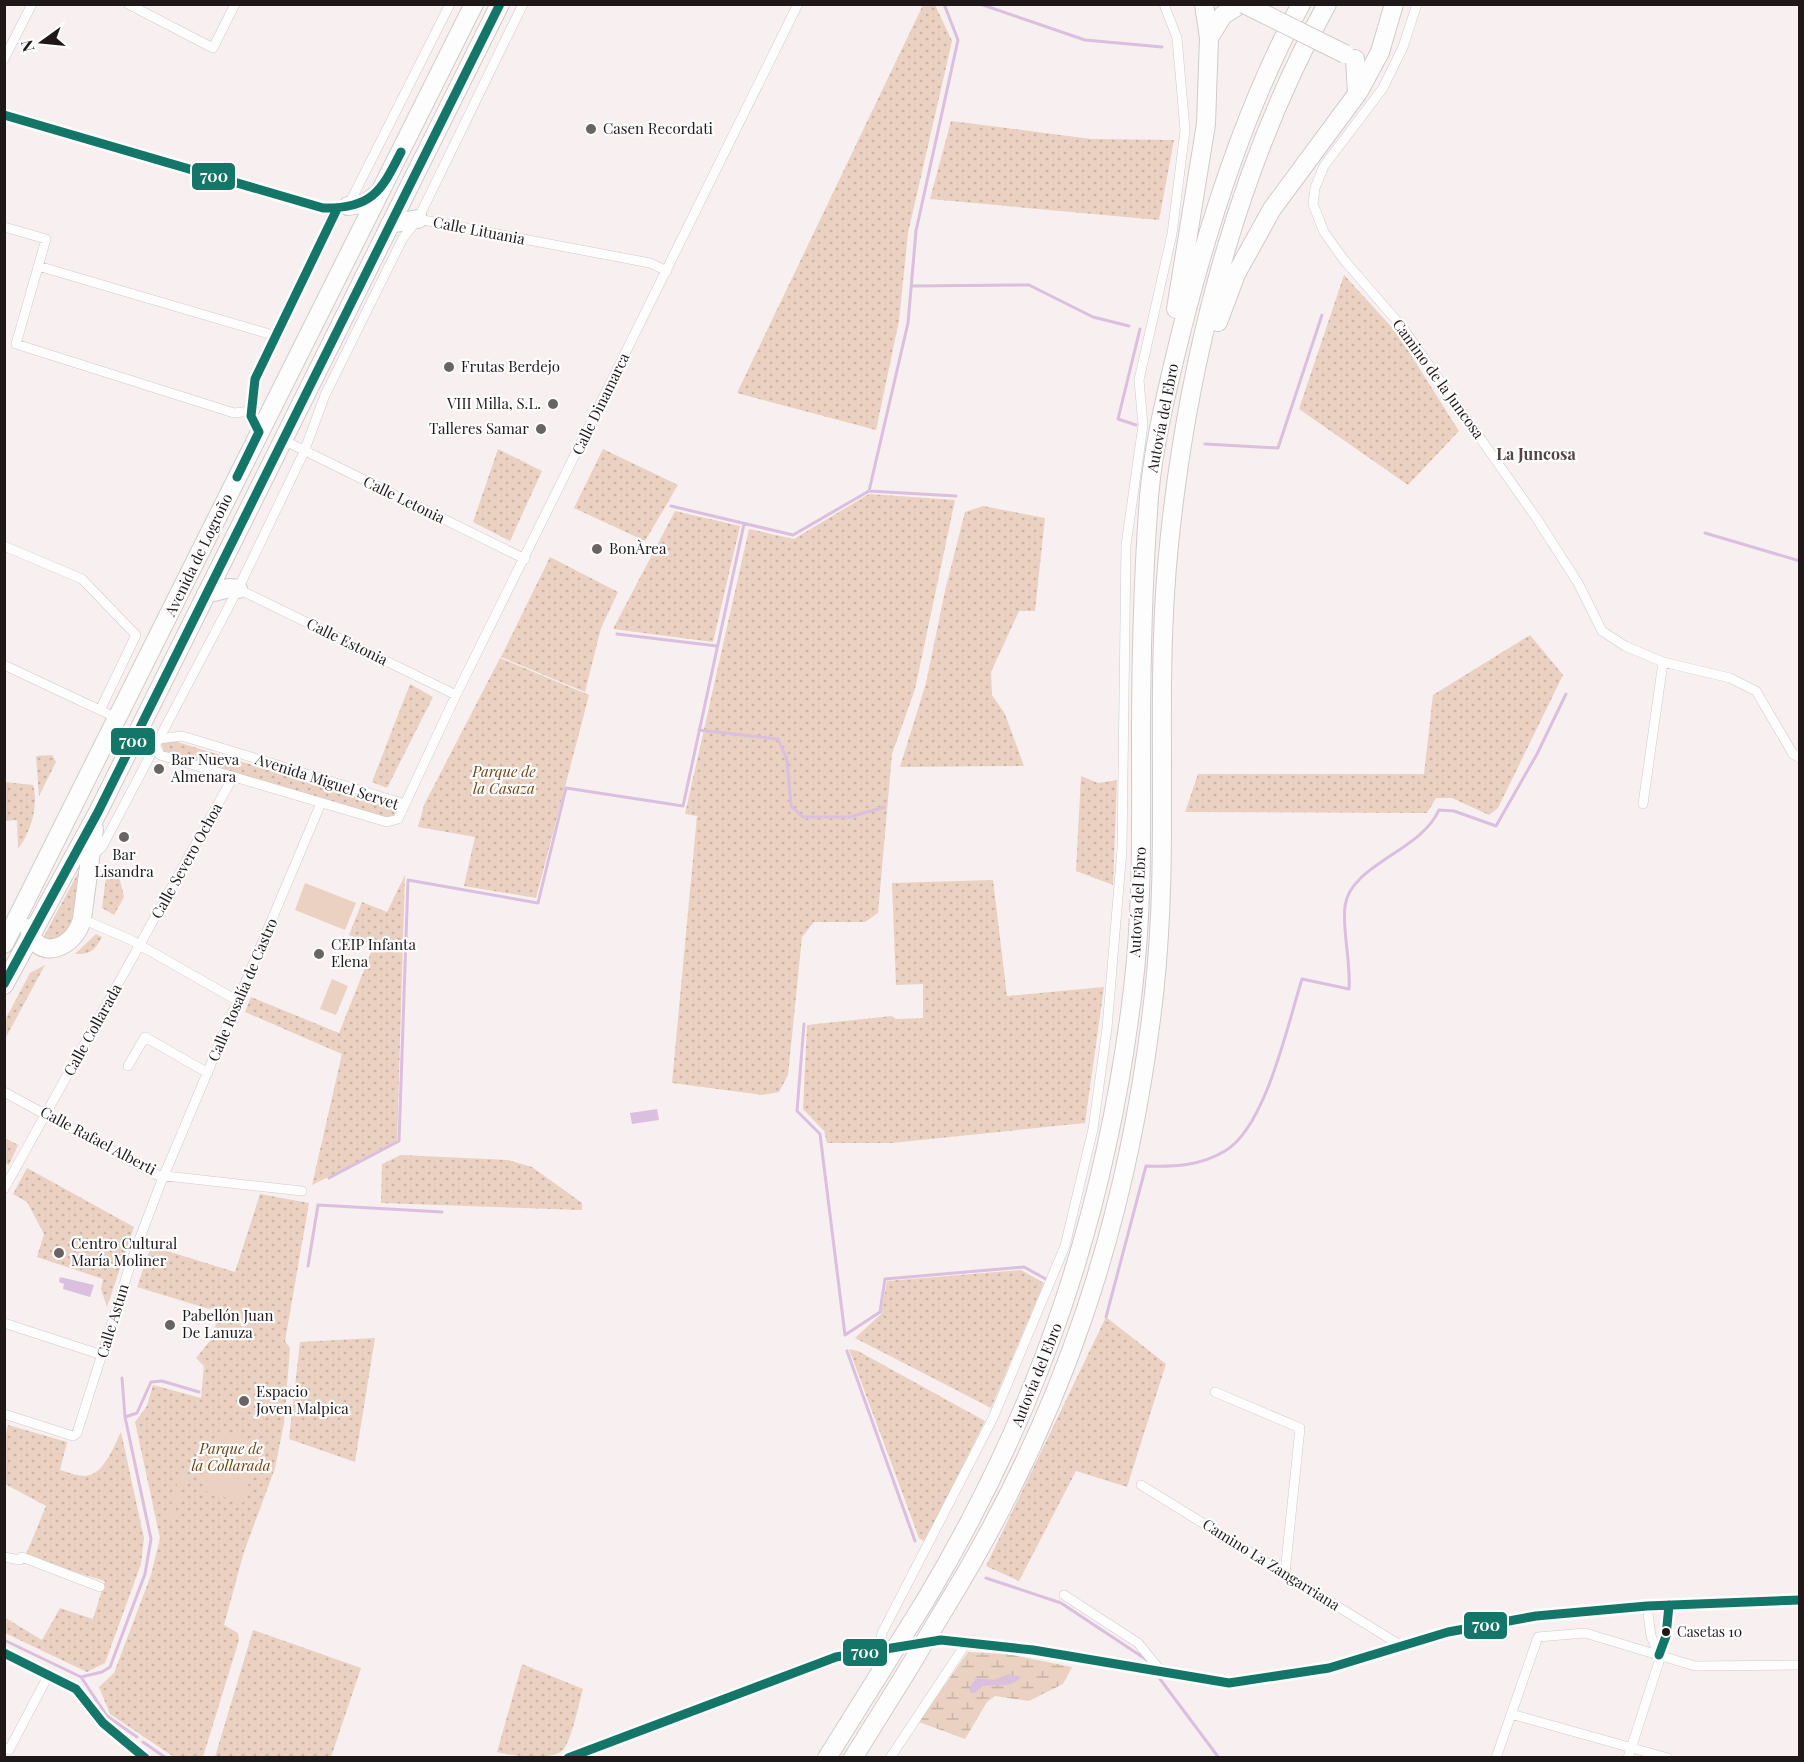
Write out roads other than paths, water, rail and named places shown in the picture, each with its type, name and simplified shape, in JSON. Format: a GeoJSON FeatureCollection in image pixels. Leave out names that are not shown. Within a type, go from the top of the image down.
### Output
{"type":"FeatureCollection","features":[{"type":"Feature","properties":{"kind":"highway","name":"Avenida de Logroño"},"geometry":{"type":"LineString","coordinates":[[4,944],[119,719],[259,432],[474,4]]}},
{"type":"Feature","properties":{"kind":"highway","name":"Avenida de Logroño"},"geometry":{"type":"LineString","coordinates":[[4,985],[98,812],[283,440],[340,345],[390,225],[500,4]]}},
{"type":"Feature","properties":{"kind":"highway"},"geometry":{"type":"LineString","coordinates":[[1162,414],[1161,394],[1200,169],[1206,113],[1209,38],[1204,4]]}},
{"type":"Feature","properties":{"kind":"highway"},"geometry":{"type":"LineString","coordinates":[[1209,38],[1223,15],[1243,4],[1373,68]]}},
{"type":"Feature","properties":{"kind":"highway","name":"Autovía del Ebro"},"geometry":{"type":"LineString","coordinates":[[827,1758],[882,1656],[925,1601],[993,1477],[1032,1391],[1064,1307],[1091,1218],[1120,1083],[1133,985],[1140,882],[1145,567],[1150,491],[1162,414],[1185,312],[1223,190],[1263,87],[1301,4]]}},
{"type":"Feature","properties":{"kind":"highway","name":"Autovía del Ebro"},"geometry":{"type":"LineString","coordinates":[[853,1758],[945,1608],[1013,1487],[1051,1407],[1084,1316],[1113,1225],[1142,1086],[1155,990],[1162,884],[1162,732],[1167,568],[1181,442],[1206,321],[1242,202],[1280,101],[1327,4]]}},
{"type":"Feature","properties":{"kind":"highway"},"geometry":{"type":"LineString","coordinates":[[1181,442],[1223,306],[1250,245],[1272,209],[1357,94],[1373,68],[1394,4]]}},
{"type":"Feature","properties":{"kind":"highway"},"geometry":{"type":"LineString","coordinates":[[1350,57],[1384,40]]}},
{"type":"Feature","properties":{"kind":"highway"},"geometry":{"type":"LineString","coordinates":[[1350,57],[1357,94]]}},
{"type":"Feature","properties":{"kind":"highway"},"geometry":{"type":"LineString","coordinates":[[342,208],[366,203],[381,192]]}},
{"type":"Feature","properties":{"kind":"highway"},"geometry":{"type":"LineString","coordinates":[[400,206],[418,219]]}},
{"type":"Feature","properties":{"kind":"highway"},"geometry":{"type":"LineString","coordinates":[[390,225],[418,219]]}},
{"type":"Feature","properties":{"kind":"highway"},"geometry":{"type":"LineString","coordinates":[[223,561],[238,589]]}},
{"type":"Feature","properties":{"kind":"highway"},"geometry":{"type":"LineString","coordinates":[[206,594],[229,588],[238,589]]}},
{"type":"Feature","properties":{"kind":"highway"},"geometry":{"type":"LineString","coordinates":[[28,899],[31,938],[46,947],[60,947],[78,931],[82,919],[98,812]]}},
{"type":"Feature","properties":{"kind":"street"},"geometry":{"type":"LineString","coordinates":[[4,58],[32,4]]}},
{"type":"Feature","properties":{"kind":"street"},"geometry":{"type":"LineString","coordinates":[[128,4],[213,48],[235,4]]}},
{"type":"Feature","properties":{"kind":"street"},"geometry":{"type":"LineString","coordinates":[[259,432],[251,411],[255,379],[450,4]]}},
{"type":"Feature","properties":{"kind":"street","name":"Calle Lituania"},"geometry":{"type":"LineString","coordinates":[[523,4],[418,219],[650,263],[667,271]]}},
{"type":"Feature","properties":{"kind":"street","name":"Calle Dinamarca"},"geometry":{"type":"LineString","coordinates":[[405,804],[456,695],[798,4]]}},
{"type":"Feature","properties":{"kind":"street"},"geometry":{"type":"LineString","coordinates":[[882,1656],[882,1633],[993,1418],[1065,1246],[1093,1129],[1107,1028],[1122,849],[1126,545],[1143,425],[1139,380],[1172,234],[1185,130],[1177,38],[1164,4]]}},
{"type":"Feature","properties":{"kind":"street","name":"Camino de la Juncosa"},"geometry":{"type":"LineString","coordinates":[[1418,4],[1390,76],[1324,166],[1315,188],[1313,204],[1324,232],[1344,260],[1403,328],[1537,519],[1578,583],[1602,631],[1625,646],[1664,662],[1730,678],[1756,691],[1793,754],[1800,758]]}},
{"type":"Feature","properties":{"kind":"street"},"geometry":{"type":"LineString","coordinates":[[1373,68],[1390,76]]}},
{"type":"Feature","properties":{"kind":"street"},"geometry":{"type":"LineString","coordinates":[[4,115],[317,206],[342,208]]}},
{"type":"Feature","properties":{"kind":"street"},"geometry":{"type":"LineString","coordinates":[[91,856],[102,847],[238,589],[304,452],[340,345],[403,238],[418,219]]}},
{"type":"Feature","properties":{"kind":"street"},"geometry":{"type":"LineString","coordinates":[[4,226],[46,239],[16,344],[234,413],[251,411]]}},
{"type":"Feature","properties":{"kind":"street"},"geometry":{"type":"LineString","coordinates":[[38,266],[276,336]]}},
{"type":"Feature","properties":{"kind":"street","name":"Calle Letonia"},"geometry":{"type":"LineString","coordinates":[[283,440],[525,559]]}},
{"type":"Feature","properties":{"kind":"street"},"geometry":{"type":"LineString","coordinates":[[4,546],[82,579],[136,635],[100,710]]}},
{"type":"Feature","properties":{"kind":"street","name":"Calle Estonia"},"geometry":{"type":"LineString","coordinates":[[238,589],[456,695]]}},
{"type":"Feature","properties":{"kind":"street"},"geometry":{"type":"LineString","coordinates":[[1643,804],[1664,662]]}},
{"type":"Feature","properties":{"kind":"street"},"geometry":{"type":"LineString","coordinates":[[4,665],[119,719]]}},
{"type":"Feature","properties":{"kind":"street"},"geometry":{"type":"LineString","coordinates":[[168,720],[182,736]]}},
{"type":"Feature","properties":{"kind":"street","name":"Avenida Miguel Servet"},"geometry":{"type":"LineString","coordinates":[[182,736],[405,804],[393,823],[160,755],[154,746],[182,736]]}},
{"type":"Feature","properties":{"kind":"street","name":"Calle Severo Ochoa"},"geometry":{"type":"LineString","coordinates":[[140,945],[233,777]]}},
{"type":"Feature","properties":{"kind":"street","name":"Calle Rosalía de Castro"},"geometry":{"type":"LineString","coordinates":[[164,1176],[321,803]]}},
{"type":"Feature","properties":{"kind":"street"},"geometry":{"type":"LineString","coordinates":[[82,919],[140,945],[238,1001]]}},
{"type":"Feature","properties":{"kind":"street","name":"Calle Collarada"},"geometry":{"type":"LineString","coordinates":[[4,1189],[140,945]]}},
{"type":"Feature","properties":{"kind":"street"},"geometry":{"type":"LineString","coordinates":[[128,1066],[145,1037],[208,1073]]}},
{"type":"Feature","properties":{"kind":"street","name":"Calle Rafael Alberti"},"geometry":{"type":"LineString","coordinates":[[4,1092],[157,1174],[302,1191]]}},
{"type":"Feature","properties":{"kind":"street","name":"Calle Astun"},"geometry":{"type":"LineString","coordinates":[[5,1414],[73,1436],[77,1433],[133,1256],[164,1176]]}},
{"type":"Feature","properties":{"kind":"street"},"geometry":{"type":"LineString","coordinates":[[4,1323],[102,1355]]}},
{"type":"Feature","properties":{"kind":"street"},"geometry":{"type":"LineString","coordinates":[[1215,1392],[1300,1428],[1284,1573]]}},
{"type":"Feature","properties":{"kind":"street","name":"Camino La Zangarriana"},"geometry":{"type":"LineString","coordinates":[[1141,1485],[1400,1645]]}},
{"type":"Feature","properties":{"kind":"street"},"geometry":{"type":"LineString","coordinates":[[4,1557],[20,1560],[22,1557],[100,1587]]}},
{"type":"Feature","properties":{"kind":"street"},"geometry":{"type":"LineString","coordinates":[[1064,1595],[1138,1643],[1161,1671]]}},
{"type":"Feature","properties":{"kind":"street"},"geometry":{"type":"LineString","coordinates":[[567,1758],[836,1657],[882,1656],[940,1640],[967,1642],[1229,1683],[1329,1668],[1448,1632],[1511,1620],[1647,1606],[1800,1600]]}},
{"type":"Feature","properties":{"kind":"street"},"geometry":{"type":"LineString","coordinates":[[1628,1758],[1666,1636],[1669,1605]]}},
{"type":"Feature","properties":{"kind":"street"},"geometry":{"type":"LineString","coordinates":[[1647,1606],[1651,1636],[1659,1655]]}},
{"type":"Feature","properties":{"kind":"street"},"geometry":{"type":"LineString","coordinates":[[1496,1758],[1538,1637],[1585,1633],[1695,1666],[1800,1665]]}},
{"type":"Feature","properties":{"kind":"street"},"geometry":{"type":"LineString","coordinates":[[890,1758],[967,1642]]}},
{"type":"Feature","properties":{"kind":"street"},"geometry":{"type":"LineString","coordinates":[[4,1653],[76,1689],[104,1723],[146,1758]]}},
{"type":"Feature","properties":{"kind":"street"},"geometry":{"type":"LineString","coordinates":[[7,1749],[48,1674]]}},
{"type":"Feature","properties":{"kind":"street"},"geometry":{"type":"LineString","coordinates":[[1511,1714],[1668,1758]]}},
{"type":"Feature","properties":{"kind":"waterway"},"geometry":{"type":"LineString","coordinates":[[671,506],[793,535],[869,491],[908,323],[916,231],[958,40],[944,4]]}},
{"type":"Feature","properties":{"kind":"waterway"},"geometry":{"type":"LineString","coordinates":[[980,4],[1085,40],[1162,47]]}},
{"type":"Feature","properties":{"kind":"waterway"},"geometry":{"type":"LineString","coordinates":[[911,286],[1029,285],[1093,317],[1129,326]]}},
{"type":"Feature","properties":{"kind":"waterway"},"geometry":{"type":"LineString","coordinates":[[1205,444],[1278,448],[1322,315]]}},
{"type":"Feature","properties":{"kind":"waterway"},"geometry":{"type":"LineString","coordinates":[[1136,425],[1118,419],[1140,329]]}},
{"type":"Feature","properties":{"kind":"waterway"},"geometry":{"type":"LineString","coordinates":[[869,491],[956,496]]}},
{"type":"Feature","properties":{"kind":"waterway"},"geometry":{"type":"LineString","coordinates":[[329,1178],[399,1141],[408,880],[538,903],[566,788],[683,806],[744,524]]}},
{"type":"Feature","properties":{"kind":"waterway"},"geometry":{"type":"LineString","coordinates":[[1705,533],[1800,561]]}},
{"type":"Feature","properties":{"kind":"waterway"},"geometry":{"type":"LineString","coordinates":[[617,634],[717,646]]}},
{"type":"Feature","properties":{"kind":"waterway"},"geometry":{"type":"LineString","coordinates":[[1106,1317],[1146,1166],[1177,1166],[1196,1163],[1216,1156],[1240,1139],[1264,1098],[1274,1073],[1302,979],[1349,989],[1344,915],[1350,892],[1359,879],[1417,837],[1430,824],[1439,810],[1454,811],[1496,826],[1537,754],[1566,694]]}},
{"type":"Feature","properties":{"kind":"waterway"},"geometry":{"type":"LineString","coordinates":[[699,730],[778,739],[787,760],[791,806],[803,817],[850,817],[884,807]]}},
{"type":"Feature","properties":{"kind":"waterway"},"geometry":{"type":"LineString","coordinates":[[804,1024],[797,1111],[820,1134],[845,1335],[880,1312],[885,1279],[1024,1267],[1046,1279]]}},
{"type":"Feature","properties":{"kind":"waterway"},"geometry":{"type":"LineString","coordinates":[[308,1266],[318,1205],[442,1212]]}},
{"type":"Feature","properties":{"kind":"waterway"},"geometry":{"type":"LineString","coordinates":[[847,1351],[915,1541]]}},
{"type":"Feature","properties":{"kind":"waterway"},"geometry":{"type":"LineString","coordinates":[[81,1677],[102,1672],[110,1667],[145,1574],[151,1539],[125,1417],[122,1378]]}},
{"type":"Feature","properties":{"kind":"waterway"},"geometry":{"type":"LineString","coordinates":[[125,1417],[137,1413],[151,1382],[162,1381],[199,1392]]}},
{"type":"Feature","properties":{"kind":"waterway"},"geometry":{"type":"LineString","coordinates":[[986,1578],[1061,1603],[1147,1660]]}},
{"type":"Feature","properties":{"kind":"waterway"},"geometry":{"type":"LineString","coordinates":[[4,1640],[81,1677],[107,1716],[137,1737]]}},
{"type":"Feature","properties":{"kind":"waterway"},"geometry":{"type":"LineString","coordinates":[[1160,1679],[1219,1758]]}},
{"type":"Feature","properties":{"kind":"waterway"},"geometry":{"type":"LineString","coordinates":[[143,1742],[166,1758]]}},
{"type":"Feature","properties":{"kind":"place","name":"Casen Recordati"},"geometry":{"type":"Point","coordinates":[591,129]}},
{"type":"Feature","properties":{"kind":"place","name":"Frutas Berdejo"},"geometry":{"type":"Point","coordinates":[449,367]}},
{"type":"Feature","properties":{"kind":"place","name":"VIII Milla, S.L."},"geometry":{"type":"Point","coordinates":[553,404]}},
{"type":"Feature","properties":{"kind":"place","name":"Talleres Samar"},"geometry":{"type":"Point","coordinates":[541,429]}},
{"type":"Feature","properties":{"kind":"place","name":"BonÀrea"},"geometry":{"type":"Point","coordinates":[597,549]}},
{"type":"Feature","properties":{"kind":"place","name":"Bar Nueva Almenara"},"geometry":{"type":"Point","coordinates":[159,769]}},
{"type":"Feature","properties":{"kind":"place","name":"Bar Lisandra"},"geometry":{"type":"Point","coordinates":[124,837]}},
{"type":"Feature","properties":{"kind":"place","name":"CEIP Infanta Elena"},"geometry":{"type":"Point","coordinates":[319,954]}},
{"type":"Feature","properties":{"kind":"place","name":"Centro Cultural María Moliner"},"geometry":{"type":"Point","coordinates":[59,1253]}},
{"type":"Feature","properties":{"kind":"place","name":"Pabellón Juan De Lanuza"},"geometry":{"type":"Point","coordinates":[170,1325]}},
{"type":"Feature","properties":{"kind":"place","name":"Espacio Joven Malpica"},"geometry":{"type":"Point","coordinates":[244,1401]}},
{"type":"Feature","properties":{"kind":"place","name":"Casetas 10"},"geometry":{"type":"Point","coordinates":[1666,1632]}},
{"type":"Feature","properties":{"kind":"district","name":"La Juncosa"},"geometry":{"type":"Point","coordinates":[1536,454]}},
{"type":"Feature","properties":{"kind":"park label","name":"Parque de la Casaza"},"geometry":{"type":"Point","coordinates":[504,780]}},
{"type":"Feature","properties":{"kind":"park label","name":"Parque de la Collarada"},"geometry":{"type":"Point","coordinates":[231,1458]}}]}
